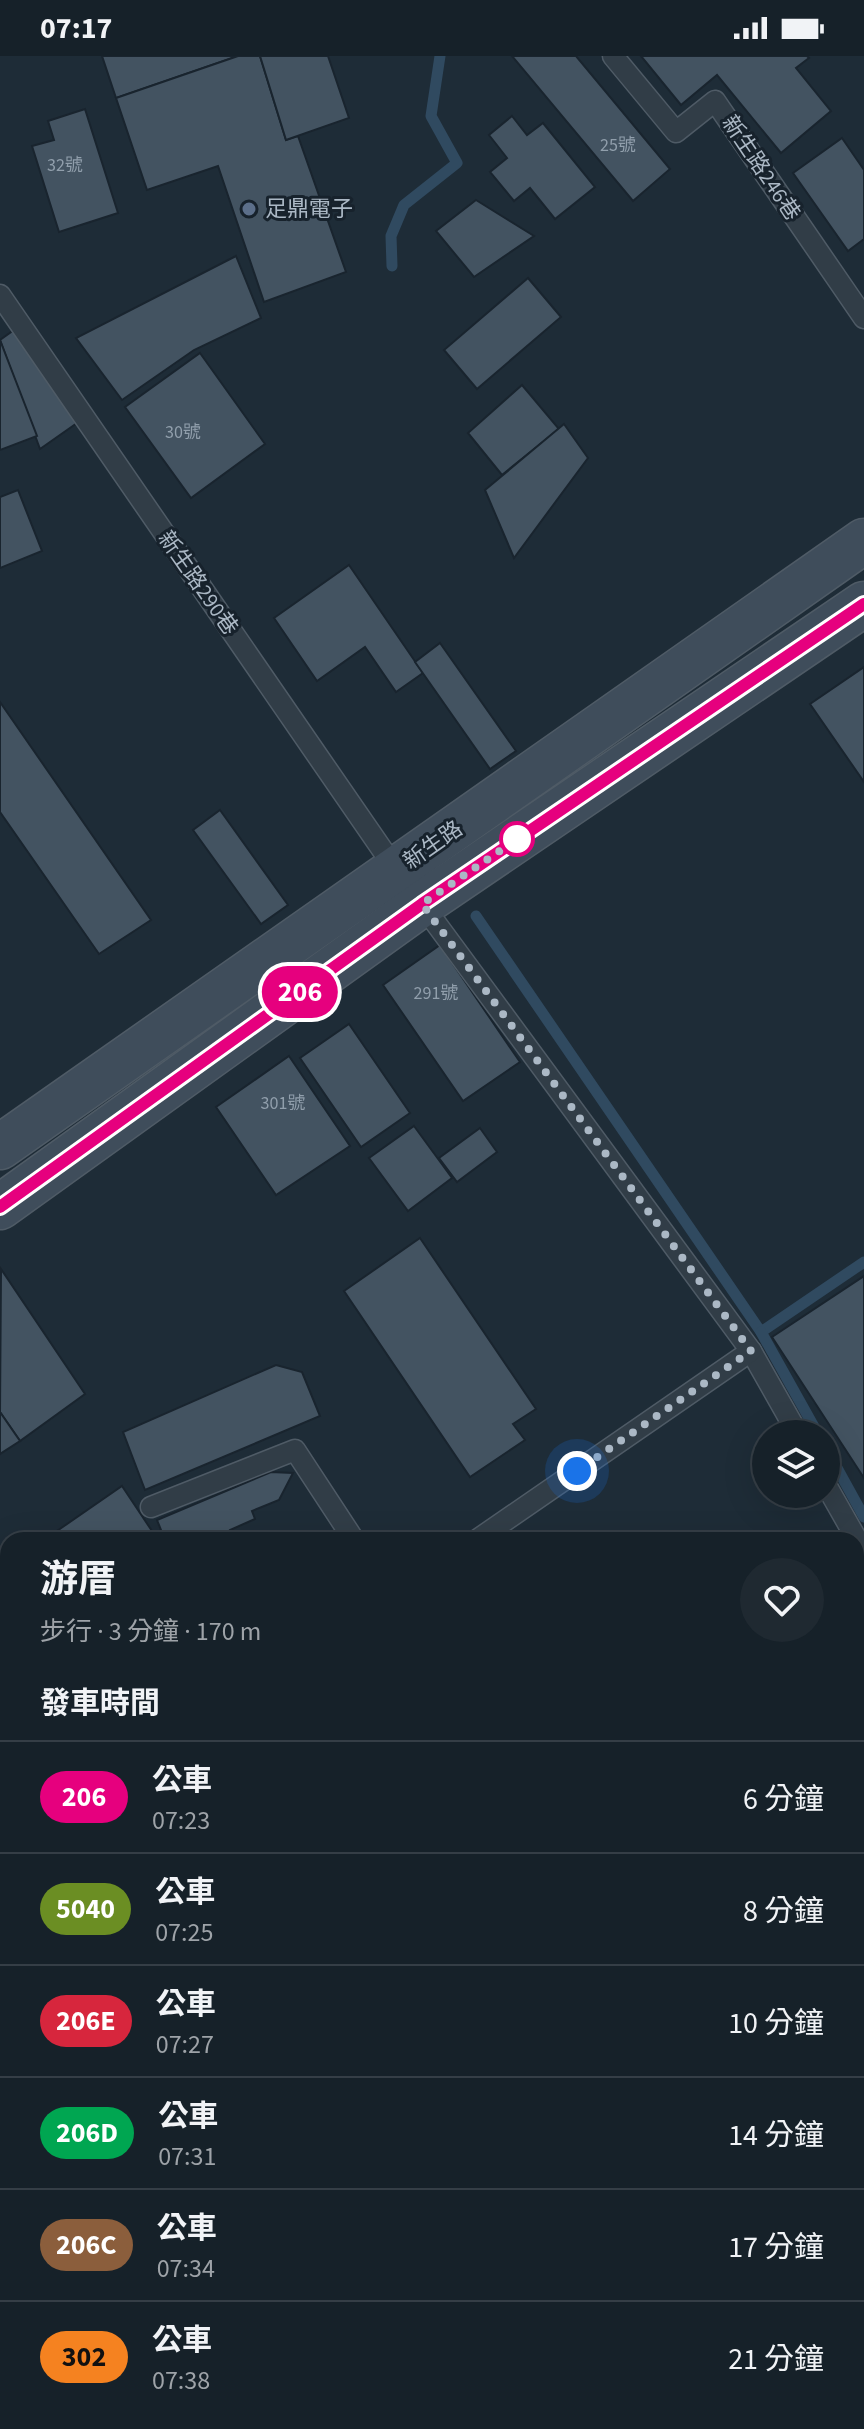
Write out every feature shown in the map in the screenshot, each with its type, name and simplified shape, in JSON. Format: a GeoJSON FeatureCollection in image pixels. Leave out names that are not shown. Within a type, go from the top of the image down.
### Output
{"type":"FeatureCollection","features":[{"type":"Feature","properties":{"kind":"main road","name":"新生路"},"geometry":{"type":"LineString","coordinates":[[0,1147],[864,541]]}},
{"type":"Feature","properties":{"kind":"main road","name":"新生路"},"geometry":{"type":"LineString","coordinates":[[0,1207],[422,904],[864,604]]}},
{"type":"Feature","properties":{"kind":"lane","name":"新生路246巷"},"geometry":{"type":"LineString","coordinates":[[613,56],[676,132],[715,101],[864,318]]}},
{"type":"Feature","properties":{"kind":"lane","name":"新生路290巷"},"geometry":{"type":"LineString","coordinates":[[0,295],[396,871],[751,1351],[790,1420]]}},
{"type":"Feature","properties":{"kind":"lane"},"geometry":{"type":"LineString","coordinates":[[489,1532],[751,1351]]}},
{"type":"Feature","properties":{"kind":"lane"},"geometry":{"type":"LineString","coordinates":[[151,1507],[295,1450],[349,1532]]}},
{"type":"Feature","properties":{"kind":"lane"},"geometry":{"type":"LineString","coordinates":[[839,1508],[853,1532]]}},
{"type":"Feature","properties":{"kind":"building"},"geometry":{"type":"Polygon","coordinates":[[[102,56],[238,56],[116,98],[102,56]]]}},
{"type":"Feature","properties":{"kind":"building"},"geometry":{"type":"Polygon","coordinates":[[[238,56],[260,56],[286,140],[298,136],[346,272],[264,302],[218,166],[147,190],[116,98],[238,56]]]}},
{"type":"Feature","properties":{"kind":"building"},"geometry":{"type":"Polygon","coordinates":[[[260,56],[328,56],[349,118],[286,140],[260,56]]]}},
{"type":"Feature","properties":{"kind":"building"},"geometry":{"type":"Polygon","coordinates":[[[512,56],[576,56],[670,169],[633,201],[512,56]]]}},
{"type":"Feature","properties":{"kind":"building"},"geometry":{"type":"Polygon","coordinates":[[[641,56],[807,56],[809,58],[796,68],[831,111],[781,153],[717,75],[681,105],[641,56]]]}},
{"type":"Feature","properties":{"kind":"building"},"geometry":{"type":"Polygon","coordinates":[[[85,109],[118,213],[59,232],[32,146],[54,140],[48,121],[85,109]]]}},
{"type":"Feature","properties":{"kind":"building"},"geometry":{"type":"Polygon","coordinates":[[[512,116],[527,135],[543,123],[595,187],[555,219],[530,188],[514,201],[490,172],[507,158],[489,135],[512,116]]]}},
{"type":"Feature","properties":{"kind":"building"},"geometry":{"type":"Polygon","coordinates":[[[842,138],[864,170],[864,239],[848,251],[793,173],[842,138]]]}},
{"type":"Feature","properties":{"kind":"building"},"geometry":{"type":"Polygon","coordinates":[[[476,200],[534,236],[474,277],[436,231],[476,200]]]}},
{"type":"Feature","properties":{"kind":"building"},"geometry":{"type":"Polygon","coordinates":[[[236,256],[261,318],[194,350],[122,400],[76,338],[236,256]]]}},
{"type":"Feature","properties":{"kind":"building"},"geometry":{"type":"Polygon","coordinates":[[[528,278],[561,317],[477,389],[444,350],[528,278]]]}},
{"type":"Feature","properties":{"kind":"building"},"geometry":{"type":"Polygon","coordinates":[[[14,330],[77,423],[40,449],[0,340],[14,330]]]}},
{"type":"Feature","properties":{"kind":"building"},"geometry":{"type":"Polygon","coordinates":[[[0,340],[37,436],[0,450],[0,340]]]}},
{"type":"Feature","properties":{"kind":"building"},"geometry":{"type":"Polygon","coordinates":[[[200,353],[265,444],[191,498],[125,407],[200,353]]]}},
{"type":"Feature","properties":{"kind":"building"},"geometry":{"type":"Polygon","coordinates":[[[522,385],[559,429],[502,475],[468,433],[522,385]]]}},
{"type":"Feature","properties":{"kind":"building"},"geometry":{"type":"Polygon","coordinates":[[[564,424],[588,458],[514,558],[485,490],[564,424]]]}},
{"type":"Feature","properties":{"kind":"building"},"geometry":{"type":"Polygon","coordinates":[[[18,490],[42,551],[0,568],[0,497],[18,490]]]}},
{"type":"Feature","properties":{"kind":"building"},"geometry":{"type":"Polygon","coordinates":[[[349,565],[423,673],[396,692],[365,647],[317,681],[274,618],[349,565]]]}},
{"type":"Feature","properties":{"kind":"building"},"geometry":{"type":"Polygon","coordinates":[[[440,643],[516,751],[490,769],[415,662],[440,643]]]}},
{"type":"Feature","properties":{"kind":"building"},"geometry":{"type":"Polygon","coordinates":[[[864,667],[864,782],[810,704],[864,667]]]}},
{"type":"Feature","properties":{"kind":"building"},"geometry":{"type":"Polygon","coordinates":[[[0,702],[151,920],[99,954],[0,812],[0,702]]]}},
{"type":"Feature","properties":{"kind":"building"},"geometry":{"type":"Polygon","coordinates":[[[220,810],[288,905],[261,924],[193,830],[220,810]]]}},
{"type":"Feature","properties":{"kind":"building"},"geometry":{"type":"Polygon","coordinates":[[[440,945],[520,1062],[463,1101],[383,985],[440,945]]]}},
{"type":"Feature","properties":{"kind":"building"},"geometry":{"type":"Polygon","coordinates":[[[349,1024],[410,1113],[361,1147],[300,1058],[349,1024]]]}},
{"type":"Feature","properties":{"kind":"building"},"geometry":{"type":"Polygon","coordinates":[[[289,1056],[350,1146],[276,1195],[216,1107],[289,1056]]]}},
{"type":"Feature","properties":{"kind":"building"},"geometry":{"type":"Polygon","coordinates":[[[414,1126],[452,1178],[408,1211],[369,1158],[414,1126]]]}},
{"type":"Feature","properties":{"kind":"building"},"geometry":{"type":"Polygon","coordinates":[[[480,1128],[497,1152],[457,1182],[439,1158],[480,1128]]]}},
{"type":"Feature","properties":{"kind":"building"},"geometry":{"type":"Polygon","coordinates":[[[420,1238],[536,1409],[513,1424],[525,1440],[470,1477],[344,1291],[420,1238]]]}},
{"type":"Feature","properties":{"kind":"building"},"geometry":{"type":"Polygon","coordinates":[[[1,1269],[85,1394],[20,1441],[0,1412],[1,1269]]]}},
{"type":"Feature","properties":{"kind":"building"},"geometry":{"type":"Polygon","coordinates":[[[864,1276],[864,1478],[840,1441],[840,1420],[826,1420],[772,1337],[864,1276]]]}},
{"type":"Feature","properties":{"kind":"building"},"geometry":{"type":"Polygon","coordinates":[[[276,1365],[302,1372],[320,1416],[145,1490],[123,1432],[276,1365]]]}},
{"type":"Feature","properties":{"kind":"building"},"geometry":{"type":"Polygon","coordinates":[[[0,1412],[20,1441],[0,1454],[0,1412]]]}},
{"type":"Feature","properties":{"kind":"building"},"geometry":{"type":"Polygon","coordinates":[[[271,1472],[293,1473],[279,1500],[252,1511],[255,1519],[231,1532],[162,1532],[157,1520],[271,1472]]]}},
{"type":"Feature","properties":{"kind":"building"},"geometry":{"type":"Polygon","coordinates":[[[122,1486],[153,1532],[55,1532],[122,1486]]]}},
{"type":"Feature","properties":{"kind":"waterway"},"geometry":{"type":"LineString","coordinates":[[392,266],[391,236],[404,205],[457,163],[431,116],[440,56]]}},
{"type":"Feature","properties":{"kind":"waterway"},"geometry":{"type":"LineString","coordinates":[[476,916],[761,1332],[864,1262]]}},
{"type":"Feature","properties":{"kind":"waterway"},"geometry":{"type":"LineString","coordinates":[[761,1332],[810,1420]]}},
{"type":"Feature","properties":{"kind":"waterway"},"geometry":{"type":"LineString","coordinates":[[840,1473],[864,1517]]}},
{"type":"Feature","properties":{"kind":"bus line","name":"206"},"geometry":{"type":"LineString","coordinates":[[0,1207],[422,904],[864,604]]}},
{"type":"Feature","properties":{"kind":"place","name":"足鼎電子"},"geometry":{"type":"Point","coordinates":[249,209]}},
{"type":"Feature","properties":{"kind":"route"},"geometry":{"type":"LineString","coordinates":[[517,839],[526,833],[422,904],[751,1351],[577,1471]]}}]}
